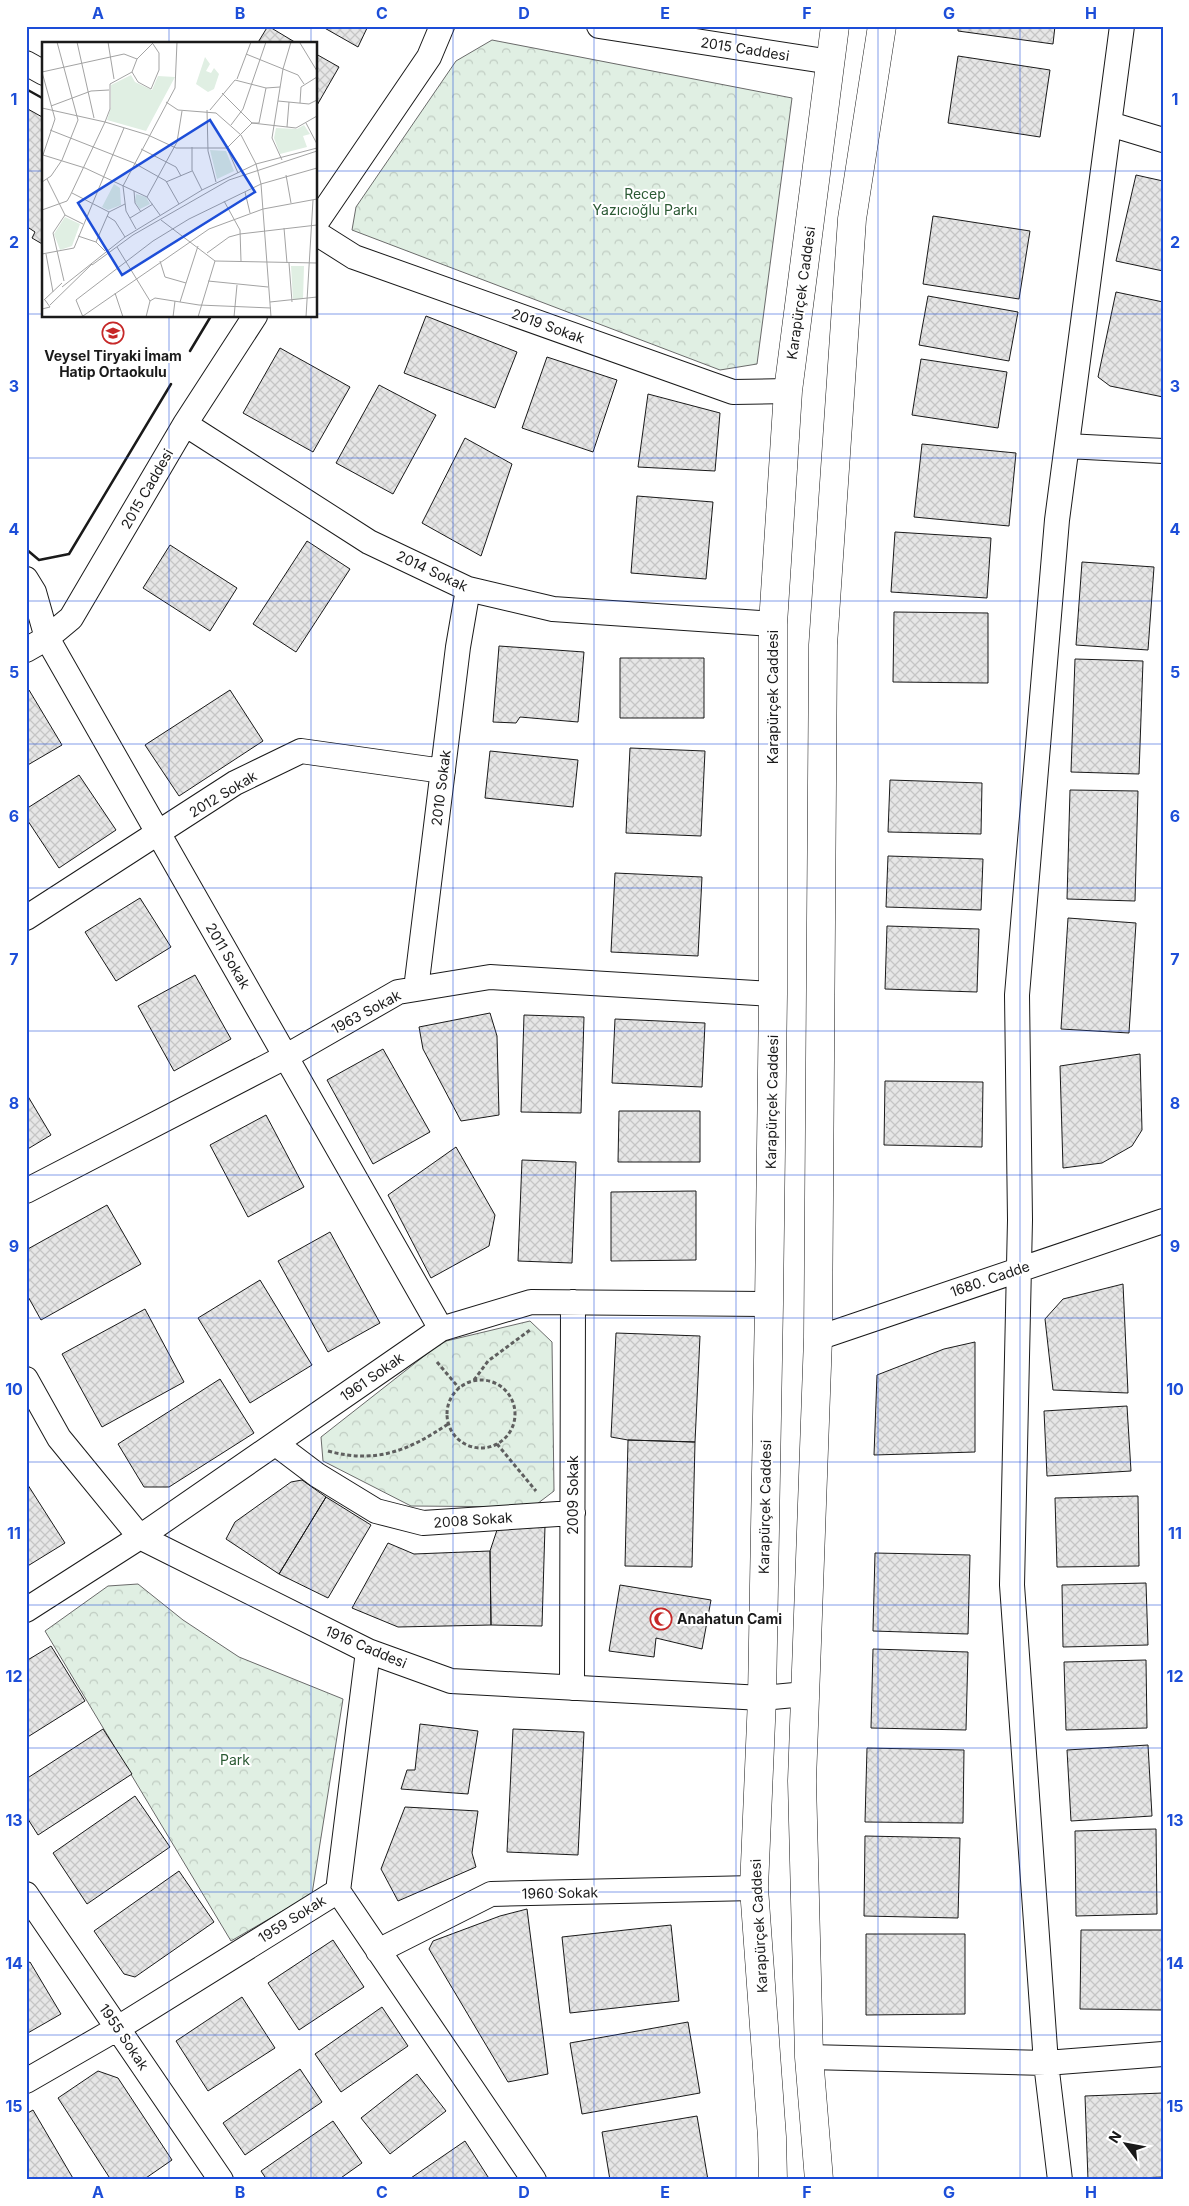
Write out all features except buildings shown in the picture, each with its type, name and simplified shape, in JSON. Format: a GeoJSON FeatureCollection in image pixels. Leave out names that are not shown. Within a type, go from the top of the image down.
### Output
{"type":"FeatureCollection","features":[{"type":"Feature","properties":{"kind":"main road","name":"Karapürçek Caddesi"},"geometry":{"type":"LineString","coordinates":[[773,2180],[772,2136],[754,1888],[762,1698],[769,1304],[773,994],[773,624],[788,391],[835,26]]}},
{"type":"Feature","properties":{"kind":"main road"},"geometry":{"type":"LineString","coordinates":[[819,2180],[809,2057],[802,1780],[818,1338],[823,645],[852,219],[882,26]]}},
{"type":"Feature","properties":{"kind":"street"},"geometry":{"type":"LineString","coordinates":[[318,220],[428,57],[442,26]]}},
{"type":"Feature","properties":{"kind":"street","name":"2015 Caddesi"},"geometry":{"type":"LineString","coordinates":[[599,26],[831,62]]}},
{"type":"Feature","properties":{"kind":"street"},"geometry":{"type":"LineString","coordinates":[[1060,2180],[1046,2063],[1012,1585],[1020,1220],[1017,994],[1057,520],[1122,26]]}},
{"type":"Feature","properties":{"kind":"street"},"geometry":{"type":"LineString","coordinates":[[26,63],[42,72]]}},
{"type":"Feature","properties":{"kind":"street"},"geometry":{"type":"LineString","coordinates":[[1110,124],[1163,140]]}},
{"type":"Feature","properties":{"kind":"street","name":"2019 Sokak"},"geometry":{"type":"LineString","coordinates":[[318,234],[354,257],[733,392],[788,391]]}},
{"type":"Feature","properties":{"kind":"street","name":"2015 Caddesi"},"geometry":{"type":"LineString","coordinates":[[26,650],[47,638],[71,618],[185,424],[254,318]]}},
{"type":"Feature","properties":{"kind":"street","name":"2014 Sokak"},"geometry":{"type":"LineString","coordinates":[[185,424],[369,542],[468,588],[553,609],[773,624]]}},
{"type":"Feature","properties":{"kind":"street"},"geometry":{"type":"LineString","coordinates":[[1067,446],[1163,451]]}},
{"type":"Feature","properties":{"kind":"street","name":"2011 Sokak"},"geometry":{"type":"LineString","coordinates":[[26,579],[34,592],[47,638],[285,1057],[431,1335]]}},
{"type":"Feature","properties":{"kind":"street","name":"2010 Sokak"},"geometry":{"type":"LineString","coordinates":[[416,989],[458,647],[468,588]]}},
{"type":"Feature","properties":{"kind":"street","name":"2012 Sokak"},"geometry":{"type":"LineString","coordinates":[[26,918],[235,783],[301,751],[443,770]]}},
{"type":"Feature","properties":{"kind":"street","name":"1963 Sokak"},"geometry":{"type":"LineString","coordinates":[[26,1192],[285,1057],[398,992],[490,977],[773,994]]}},
{"type":"Feature","properties":{"kind":"street","name":"1680. Cadde"},"geometry":{"type":"LineString","coordinates":[[818,1338],[1163,1221]]}},
{"type":"Feature","properties":{"kind":"street","name":"1961 Sokak"},"geometry":{"type":"LineString","coordinates":[[26,1610],[140,1537],[431,1335],[531,1302],[769,1304]]}},
{"type":"Feature","properties":{"kind":"street","name":"2009 Sokak"},"geometry":{"type":"LineString","coordinates":[[572,1688],[564,1514],[573,1302]]}},
{"type":"Feature","properties":{"kind":"street","name":"1916 Caddesi"},"geometry":{"type":"LineString","coordinates":[[26,1379],[59,1438],[140,1537],[368,1651],[451,1681],[762,1698],[806,1694]]}},
{"type":"Feature","properties":{"kind":"street","name":"2008 Sokak"},"geometry":{"type":"LineString","coordinates":[[282,1439],[317,1475],[376,1510],[423,1523],[564,1514]]}},
{"type":"Feature","properties":{"kind":"street","name":"1959 Sokak"},"geometry":{"type":"LineString","coordinates":[[26,2081],[118,2028],[338,1891],[368,1651]]}},
{"type":"Feature","properties":{"kind":"street","name":"1960 Sokak"},"geometry":{"type":"LineString","coordinates":[[378,1951],[491,1894],[754,1888]]}},
{"type":"Feature","properties":{"kind":"street"},"geometry":{"type":"LineString","coordinates":[[338,1891],[534,2180]]}},
{"type":"Feature","properties":{"kind":"street","name":"1955 Sokak"},"geometry":{"type":"LineString","coordinates":[[26,1894],[221,2180]]}},
{"type":"Feature","properties":{"kind":"street"},"geometry":{"type":"LineString","coordinates":[[809,2057],[1046,2063],[1163,2054]]}},
{"type":"Feature","properties":{"kind":"path"},"geometry":{"type":"LineString","coordinates":[[474,1381],[488,1361],[536,1326]]}},
{"type":"Feature","properties":{"kind":"path"},"geometry":{"type":"LineString","coordinates":[[431,1335],[459,1388]]}},
{"type":"Feature","properties":{"kind":"path"},"geometry":{"type":"LineString","coordinates":[[485,1380],[505,1390],[515,1410],[514,1422],[510,1432],[497,1444],[482,1449],[460,1442],[448,1424],[446,1413],[454,1392],[474,1381],[485,1380]]}},
{"type":"Feature","properties":{"kind":"path"},"geometry":{"type":"LineString","coordinates":[[282,1439],[337,1453],[366,1457],[390,1454],[427,1438],[448,1424]]}},
{"type":"Feature","properties":{"kind":"path"},"geometry":{"type":"LineString","coordinates":[[497,1444],[564,1514]]}},
{"type":"Feature","properties":{"kind":"green space","name":"Recep Yazıcıoğlu Parkı"},"geometry":{"type":"Polygon","coordinates":[[[492,40],[792,98],[757,364],[720,370],[352,230],[356,207],[456,61],[492,40]]]}},
{"type":"Feature","properties":{"kind":"green space"},"geometry":{"type":"Polygon","coordinates":[[[530,1321],[552,1342],[554,1491],[533,1507],[411,1506],[323,1461],[321,1437],[442,1342],[530,1321]]]}},
{"type":"Feature","properties":{"kind":"green space","name":"Park"},"geometry":{"type":"Polygon","coordinates":[[[138,1584],[183,1620],[239,1657],[343,1699],[312,1894],[231,1941],[45,1631],[108,1586],[138,1584]]]}},
{"type":"Feature","properties":{"kind":"wall"},"geometry":{"type":"LineString","coordinates":[[26,89],[42,98]]}},
{"type":"Feature","properties":{"kind":"wall"},"geometry":{"type":"LineString","coordinates":[[190,351],[210,318]]}},
{"type":"Feature","properties":{"kind":"wall"},"geometry":{"type":"LineString","coordinates":[[26,549],[39,560],[69,554],[171,384]]}},
{"type":"Feature","properties":{"kind":"place","name":"Veysel Tiryaki İmam Hatip Ortaokulu"},"geometry":{"type":"Point","coordinates":[113,333]}},
{"type":"Feature","properties":{"kind":"place","name":"Anahatun Cami"},"geometry":{"type":"Point","coordinates":[661,1619]}}]}
